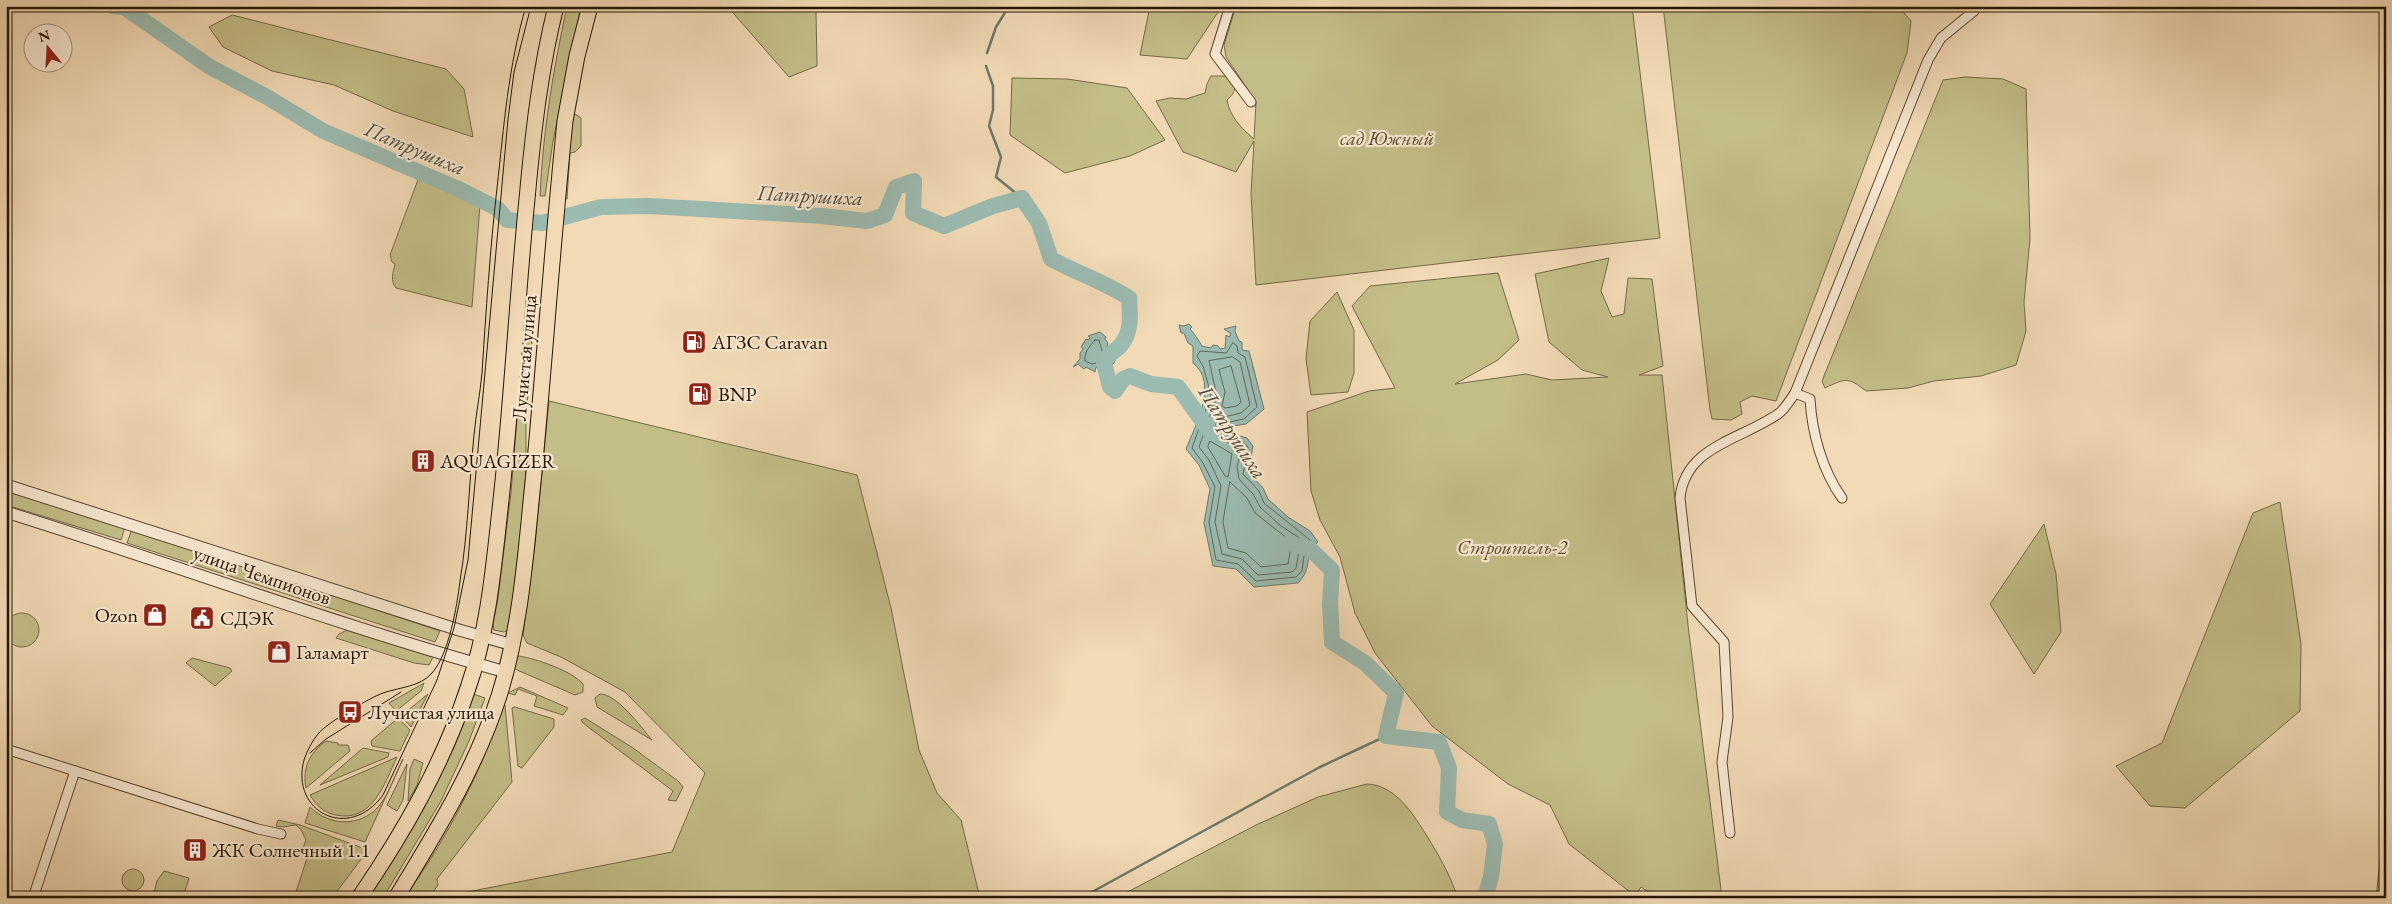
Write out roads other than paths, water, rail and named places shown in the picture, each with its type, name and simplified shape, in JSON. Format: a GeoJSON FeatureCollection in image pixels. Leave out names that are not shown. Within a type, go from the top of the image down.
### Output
{"type":"FeatureCollection","features":[{"type":"Feature","properties":{"kind":"main road","name":"Лучистая улица"},"geometry":{"type":"LineString","coordinates":[[359,898],[410,819],[427,787],[466,695],[482,636],[508,438],[522,244],[536,103],[556,6]]}},
{"type":"Feature","properties":{"kind":"main road","name":"Лучистая улица"},"geometry":{"type":"LineString","coordinates":[[396,898],[451,805],[476,754],[506,672],[513,645],[524,565],[567,109],[576,56],[590,6]]}},
{"type":"Feature","properties":{"kind":"street"},"geometry":{"type":"LineString","coordinates":[[1230,6],[1215,54],[1251,102]]}},
{"type":"Feature","properties":{"kind":"street"},"geometry":{"type":"LineString","coordinates":[[1730,833],[1722,762],[1728,717],[1724,642],[1692,606],[1680,498],[1681,484],[1688,469],[1704,454],[1779,413],[1795,393],[1928,60],[1941,38],[1974,11],[1976,6]]}},
{"type":"Feature","properties":{"kind":"street"},"geometry":{"type":"LineString","coordinates":[[1795,393],[1810,399],[1812,426],[1832,484],[1842,498]]}},
{"type":"Feature","properties":{"kind":"street","name":"улица Чемпионов"},"geometry":{"type":"LineString","coordinates":[[6,485],[513,645]]}},
{"type":"Feature","properties":{"kind":"street","name":"улица Чемпионов"},"geometry":{"type":"LineString","coordinates":[[6,512],[475,664],[506,672]]}},
{"type":"Feature","properties":{"kind":"street"},"geometry":{"type":"LineString","coordinates":[[6,749],[281,834]]}},
{"type":"Feature","properties":{"kind":"street"},"geometry":{"type":"LineString","coordinates":[[33,898],[75,771]]}},
{"type":"Feature","properties":{"kind":"water"},"geometry":{"type":"Polygon","coordinates":[[[1189,324],[1192,327],[1190,329],[1202,346],[1211,348],[1213,345],[1218,346],[1220,349],[1225,348],[1226,335],[1229,337],[1231,334],[1224,329],[1236,326],[1235,331],[1239,341],[1242,342],[1242,350],[1249,351],[1264,409],[1246,424],[1226,427],[1232,434],[1247,438],[1253,446],[1248,472],[1263,488],[1268,499],[1288,517],[1310,531],[1318,542],[1310,552],[1306,572],[1298,583],[1254,587],[1236,569],[1213,566],[1204,523],[1210,489],[1199,465],[1186,449],[1199,417],[1205,393],[1201,371],[1193,363],[1193,346],[1188,343],[1184,333],[1181,333],[1179,325],[1189,324]]]}},
{"type":"Feature","properties":{"kind":"water"},"geometry":{"type":"Polygon","coordinates":[[[1100,332],[1106,337],[1105,339],[1108,343],[1106,350],[1110,353],[1110,360],[1116,353],[1117,355],[1114,363],[1106,371],[1109,375],[1105,376],[1102,368],[1096,367],[1095,372],[1086,367],[1084,369],[1078,364],[1073,367],[1080,359],[1080,353],[1083,349],[1081,347],[1086,339],[1089,340],[1090,337],[1088,336],[1100,332]]]}},
{"type":"Feature","properties":{"kind":"waterway","name":"Патрушиха"},"geometry":{"type":"LineString","coordinates":[[112,6],[124,7],[210,67],[267,97],[323,131],[463,191],[498,209],[507,220],[542,223],[601,207],[649,206],[822,216],[867,221],[885,215],[896,187],[914,181],[913,213],[944,226],[993,206],[1022,198],[1039,223],[1051,259],[1129,298],[1130,323],[1125,340],[1104,363],[1110,387],[1115,391],[1123,379],[1130,376],[1151,384],[1178,387],[1211,433]]}},
{"type":"Feature","properties":{"kind":"waterway"},"geometry":{"type":"LineString","coordinates":[[987,53],[996,27],[1006,11],[1003,6]]}},
{"type":"Feature","properties":{"kind":"waterway"},"geometry":{"type":"LineString","coordinates":[[986,66],[993,86],[993,110],[989,126],[1001,157],[996,177],[1022,198]]}},
{"type":"Feature","properties":{"kind":"waterway","name":"Патрушиха"},"geometry":{"type":"LineString","coordinates":[[1289,543],[1310,549],[1332,570],[1330,604],[1332,642],[1365,663],[1396,693],[1386,736],[1439,742],[1449,768],[1447,812],[1462,820],[1489,824],[1495,844],[1491,877],[1485,898]]}},
{"type":"Feature","properties":{"kind":"waterway"},"geometry":{"type":"LineString","coordinates":[[1081,898],[1320,767],[1386,736]]}},
{"type":"Feature","properties":{"kind":"tram line"},"geometry":{"type":"LineString","coordinates":[[526,6],[515,51],[505,119],[492,234],[482,373],[474,435],[465,545],[459,591],[448,642],[438,665],[427,678],[416,684],[383,693],[359,705],[338,718],[316,737],[304,760],[302,778],[306,794],[314,806],[326,815],[339,818],[354,817],[369,809],[383,795],[437,680],[454,628],[468,560],[508,119],[514,72],[531,6]]}},
{"type":"Feature","properties":{"kind":"tram line"},"geometry":{"type":"LineString","coordinates":[[310,753],[326,739],[401,692]]}},
{"type":"Feature","properties":{"kind":"place","name":"АГЗС Caravan"},"geometry":{"type":"Point","coordinates":[694,342]}},
{"type":"Feature","properties":{"kind":"place","name":"BNP"},"geometry":{"type":"Point","coordinates":[700,394]}},
{"type":"Feature","properties":{"kind":"place","name":"AQUAGIZER"},"geometry":{"type":"Point","coordinates":[423,461]}},
{"type":"Feature","properties":{"kind":"place","name":"Ozon"},"geometry":{"type":"Point","coordinates":[155,615]}},
{"type":"Feature","properties":{"kind":"place","name":"СДЭК"},"geometry":{"type":"Point","coordinates":[202,618]}},
{"type":"Feature","properties":{"kind":"place","name":"Галамарт"},"geometry":{"type":"Point","coordinates":[279,652]}},
{"type":"Feature","properties":{"kind":"place","name":"Лучистая улица"},"geometry":{"type":"Point","coordinates":[350,712]}},
{"type":"Feature","properties":{"kind":"place","name":"ЖК Солнечный 1.1"},"geometry":{"type":"Point","coordinates":[195,850]}},
{"type":"Feature","properties":{"kind":"park label","name":"сад Южный"},"geometry":{"type":"Point","coordinates":[1387,138]}},
{"type":"Feature","properties":{"kind":"park label","name":"Строитель-2"},"geometry":{"type":"Point","coordinates":[1512,547]}}]}
